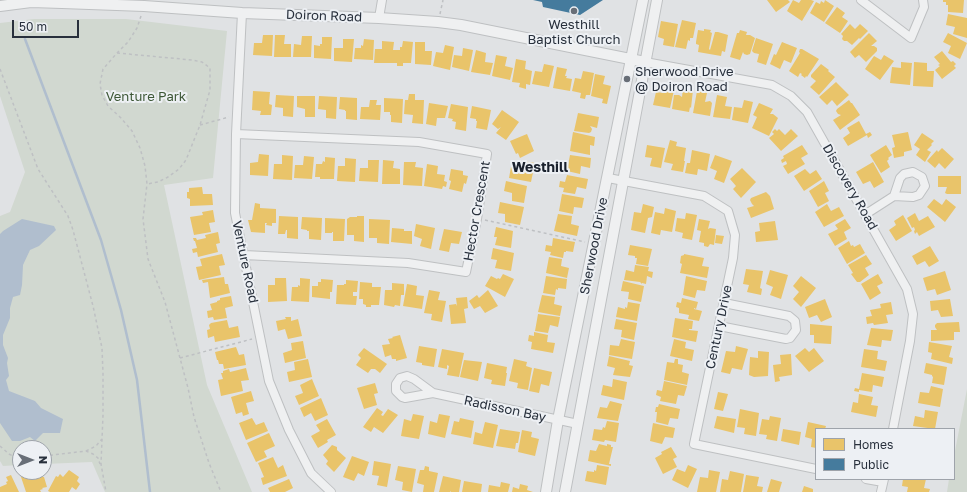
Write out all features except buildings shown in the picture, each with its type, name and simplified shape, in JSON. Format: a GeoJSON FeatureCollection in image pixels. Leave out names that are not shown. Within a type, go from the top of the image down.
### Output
{"type":"FeatureCollection","features":[{"type":"Feature","properties":{"kind":"street"},"geometry":{"type":"LineString","coordinates":[[379,18],[382,0]]}},
{"type":"Feature","properties":{"kind":"street","name":"Sherwood Drive"},"geometry":{"type":"LineString","coordinates":[[546,492],[558,420],[644,0]]}},
{"type":"Feature","properties":{"kind":"street","name":"Sherwood Drive"},"geometry":{"type":"LineString","coordinates":[[565,492],[657,0]]}},
{"type":"Feature","properties":{"kind":"street"},"geometry":{"type":"LineString","coordinates":[[861,0],[911,38],[924,7],[924,0]]}},
{"type":"Feature","properties":{"kind":"street","name":"Doiron Road"},"geometry":{"type":"LineString","coordinates":[[0,6],[31,2],[144,3],[242,13],[379,18],[438,22],[461,25],[645,62]]}},
{"type":"Feature","properties":{"kind":"street","name":"Venture Road"},"geometry":{"type":"LineString","coordinates":[[242,13],[236,134],[235,213],[269,381],[289,430],[311,473],[331,492]]}},
{"type":"Feature","properties":{"kind":"street","name":"Discovery Road"},"geometry":{"type":"LineString","coordinates":[[645,62],[772,85],[792,96],[807,112],[908,289],[913,314],[910,341],[893,428]]}},
{"type":"Feature","properties":{"kind":"street","name":"Hector Crescent"},"geometry":{"type":"LineString","coordinates":[[236,134],[420,142],[487,154],[477,219],[466,272],[408,264],[244,255]]}},
{"type":"Feature","properties":{"kind":"street","name":"Century Drive"},"geometry":{"type":"LineString","coordinates":[[608,178],[704,196],[728,211],[735,235],[733,258],[694,444],[815,469]]}},
{"type":"Feature","properties":{"kind":"street"},"geometry":{"type":"LineString","coordinates":[[866,214],[894,196]]}},
{"type":"Feature","properties":{"kind":"street"},"geometry":{"type":"LineString","coordinates":[[719,326],[786,339],[790,338],[796,330],[795,321],[789,316],[724,303]]}},
{"type":"Feature","properties":{"kind":"street","name":"Radisson Bay"},"geometry":{"type":"LineString","coordinates":[[433,394],[578,424]]}},
{"type":"Feature","properties":{"kind":"street"},"geometry":{"type":"LineString","coordinates":[[881,492],[883,481]]}},
{"type":"Feature","properties":{"kind":"path"},"geometry":{"type":"LineString","coordinates":[[438,22],[443,0]]}},
{"type":"Feature","properties":{"kind":"path"},"geometry":{"type":"LineString","coordinates":[[144,3],[137,28],[128,42],[103,69],[100,84],[102,95],[108,106],[121,118],[132,132],[140,148],[145,166],[147,184],[143,219],[148,260],[165,302],[194,417],[209,463],[221,492]]}},
{"type":"Feature","properties":{"kind":"path"},"geometry":{"type":"LineString","coordinates":[[117,53],[192,60],[202,62],[210,68],[210,90],[200,125],[186,160],[179,169],[158,182],[147,184]]}},
{"type":"Feature","properties":{"kind":"path"},"geometry":{"type":"LineString","coordinates":[[0,69],[38,169],[68,216],[96,320],[102,348],[103,373],[101,464],[106,492]]}},
{"type":"Feature","properties":{"kind":"path"},"geometry":{"type":"LineString","coordinates":[[200,125],[237,115]]}},
{"type":"Feature","properties":{"kind":"path"},"geometry":{"type":"LineString","coordinates":[[477,219],[595,244]]}},
{"type":"Feature","properties":{"kind":"path"},"geometry":{"type":"LineString","coordinates":[[180,358],[260,336]]}},
{"type":"Feature","properties":{"kind":"path"},"geometry":{"type":"LineString","coordinates":[[86,452],[96,446],[102,439]]}},
{"type":"Feature","properties":{"kind":"path"},"geometry":{"type":"LineString","coordinates":[[0,446],[12,456]]}},
{"type":"Feature","properties":{"kind":"path"},"geometry":{"type":"LineString","coordinates":[[52,455],[86,452],[93,454],[98,458],[101,464]]}},
{"type":"Feature","properties":{"kind":"green space","name":"Venture Park"},"geometry":{"type":"Polygon","coordinates":[[[34,19],[126,19],[227,31],[213,178],[164,185],[207,385],[252,492],[105,492],[92,462],[52,464],[52,440],[12,440],[12,465],[3,466],[0,461],[0,216],[10,212],[25,172],[0,96],[0,23],[34,19]]]}},
{"type":"Feature","properties":{"kind":"green space"},"geometry":{"type":"Polygon","coordinates":[[[967,389],[967,492],[947,492],[949,480],[955,480],[955,451],[967,389]]]}},
{"type":"Feature","properties":{"kind":"water"},"geometry":{"type":"Polygon","coordinates":[[[22,219],[54,226],[56,230],[39,246],[30,250],[23,265],[20,295],[13,297],[10,308],[10,318],[3,335],[3,345],[8,358],[7,363],[9,376],[6,380],[9,391],[35,401],[41,408],[63,419],[60,433],[43,433],[36,440],[30,437],[22,440],[12,441],[0,423],[0,234],[22,219]]]}},
{"type":"Feature","properties":{"kind":"waterway"},"geometry":{"type":"LineString","coordinates":[[25,39],[101,240],[121,310],[137,380],[150,492]]}},
{"type":"Feature","properties":{"kind":"place","name":"Westhill Baptist Church"},"geometry":{"type":"Point","coordinates":[574,11]}},
{"type":"Feature","properties":{"kind":"place","name":"Sherwood Drive @ Doiron Road"},"geometry":{"type":"Point","coordinates":[627,79]}},
{"type":"Feature","properties":{"kind":"district","name":"Westhill"},"geometry":{"type":"Point","coordinates":[540,168]}}]}
